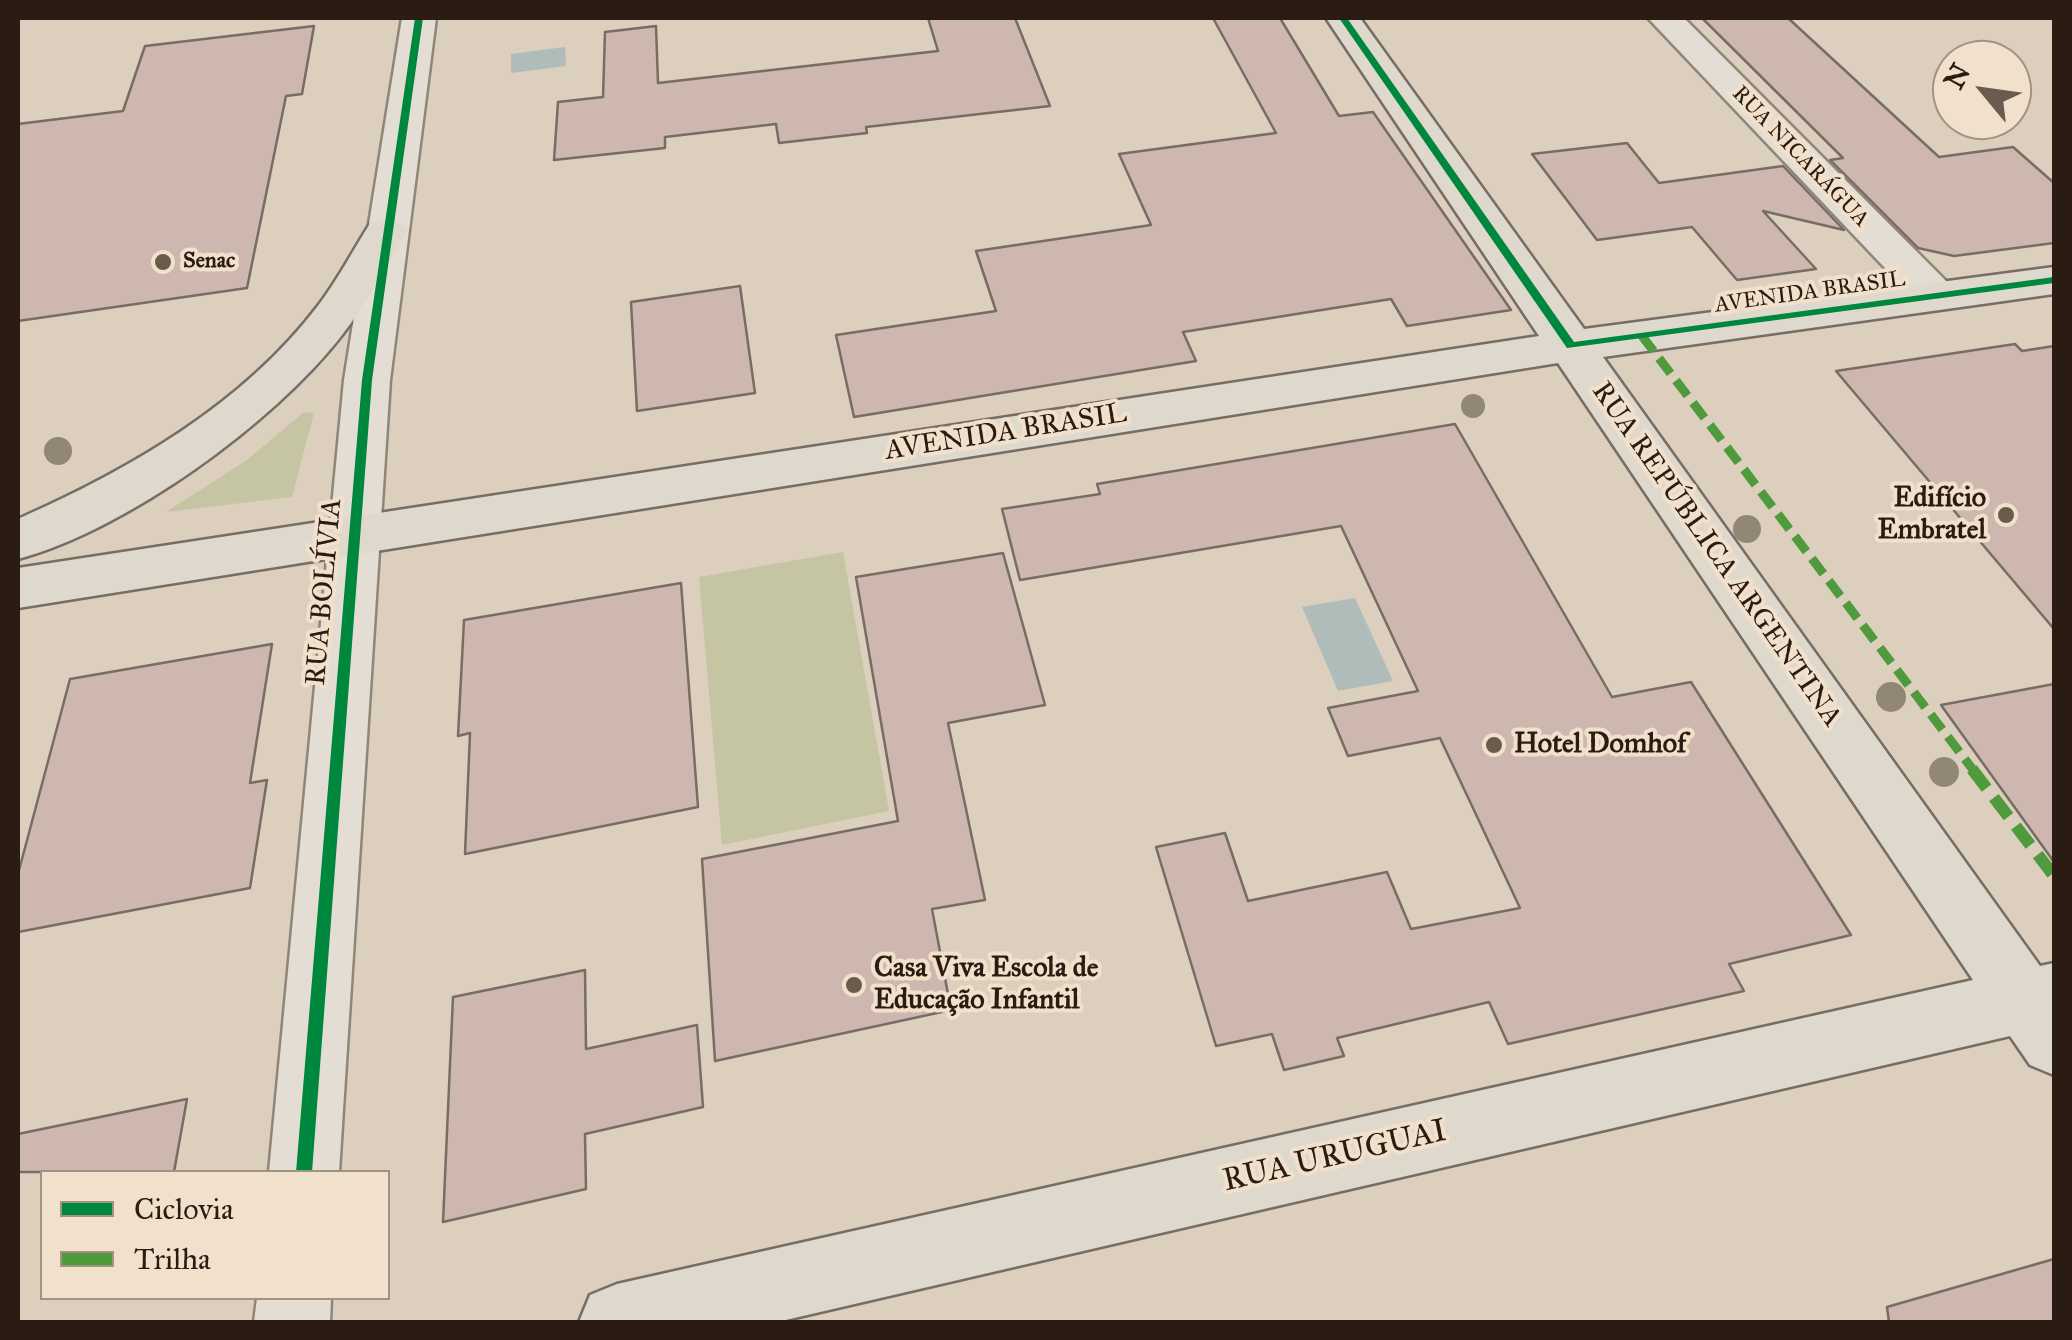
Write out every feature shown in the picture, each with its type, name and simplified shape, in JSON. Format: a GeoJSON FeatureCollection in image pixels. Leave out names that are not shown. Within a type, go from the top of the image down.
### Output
{"type":"FeatureCollection","features":[{"type":"Feature","properties":{"kind":"main road","name":"RUA REPÚBLICA ARGENTINA"},"geometry":{"type":"LineString","coordinates":[[1343,18],[1613,408],[2045,1012]]}},
{"type":"Feature","properties":{"kind":"main road"},"geometry":{"type":"LineString","coordinates":[[18,540],[133,485],[229,421],[290,366],[326,326],[386,231]]}},
{"type":"Feature","properties":{"kind":"main road","name":"AVENIDA BRASIL"},"geometry":{"type":"LineString","coordinates":[[18,588],[1571,346],[2054,280]]}},
{"type":"Feature","properties":{"kind":"main road"},"geometry":{"type":"LineString","coordinates":[[1500,357],[1613,408]]}},
{"type":"Feature","properties":{"kind":"main road","name":"RUA URUGUAI"},"geometry":{"type":"LineString","coordinates":[[617,1322],[2045,1012]]}},
{"type":"Feature","properties":{"kind":"street","name":"RUA BOLÍVIA"},"geometry":{"type":"LineString","coordinates":[[304,1170],[368,380],[386,231],[420,18]]}},
{"type":"Feature","properties":{"kind":"street","name":"RUA NICARÁGUA"},"geometry":{"type":"LineString","coordinates":[[1665,18],[1936,296]]}},
{"type":"Feature","properties":{"kind":"green space"},"geometry":{"type":"Polygon","coordinates":[[[304,412],[314,413],[292,497],[166,512],[247,460],[304,412]]]}},
{"type":"Feature","properties":{"kind":"green space"},"geometry":{"type":"Polygon","coordinates":[[[843,552],[889,811],[722,845],[699,577],[843,552]]]}},
{"type":"Feature","properties":{"kind":"shaded area"},"geometry":{"type":"Polygon","coordinates":[[[565,47],[566,66],[511,73],[511,54],[565,47]]]}},
{"type":"Feature","properties":{"kind":"shaded area"},"geometry":{"type":"Polygon","coordinates":[[[1355,598],[1393,681],[1338,691],[1302,607],[1355,598]]]}},
{"type":"Feature","properties":{"kind":"building"},"geometry":{"type":"Polygon","coordinates":[[[928,18],[1015,18],[1050,106],[866,127],[867,133],[779,143],[776,124],[665,137],[665,148],[554,160],[558,102],[603,97],[605,32],[656,26],[658,83],[938,51],[928,18]]]}},
{"type":"Feature","properties":{"kind":"building"},"geometry":{"type":"Polygon","coordinates":[[[1213,18],[1280,18],[1339,116],[1373,112],[1511,310],[1407,326],[1391,299],[1183,332],[1196,361],[854,417],[836,335],[996,311],[976,251],[1151,225],[1119,154],[1276,133],[1213,18]]]}},
{"type":"Feature","properties":{"kind":"building"},"geometry":{"type":"Polygon","coordinates":[[[1702,18],[1788,18],[1939,157],[2013,147],[2054,183],[2054,243],[1954,256],[1918,248],[1830,160],[1843,158],[1702,18]]]}},
{"type":"Feature","properties":{"kind":"building"},"geometry":{"type":"Polygon","coordinates":[[[314,26],[302,94],[286,96],[247,288],[18,321],[18,124],[123,111],[145,46],[314,26]]]}},
{"type":"Feature","properties":{"kind":"building"},"geometry":{"type":"Polygon","coordinates":[[[1627,143],[1659,183],[1783,166],[1844,230],[1763,211],[1816,269],[1737,280],[1692,227],[1597,240],[1532,154],[1627,143]]]}},
{"type":"Feature","properties":{"kind":"building"},"geometry":{"type":"Polygon","coordinates":[[[740,286],[755,393],[637,411],[631,302],[740,286]]]}},
{"type":"Feature","properties":{"kind":"building","name":"Edifício Embratel"},"geometry":{"type":"Polygon","coordinates":[[[2015,344],[2022,351],[2054,346],[2054,629],[1836,371],[2015,344]]]}},
{"type":"Feature","properties":{"kind":"building"},"geometry":{"type":"Polygon","coordinates":[[[1455,424],[1612,697],[1691,682],[1851,935],[1729,964],[1744,991],[1508,1044],[1489,1002],[1337,1038],[1344,1056],[1284,1070],[1272,1034],[1216,1046],[1156,847],[1225,833],[1248,901],[1387,872],[1411,929],[1520,908],[1440,738],[1348,756],[1328,708],[1418,691],[1341,526],[1020,580],[1002,509],[1100,494],[1097,484],[1455,424]]]}},
{"type":"Feature","properties":{"kind":"building"},"geometry":{"type":"Polygon","coordinates":[[[1003,553],[1045,705],[948,723],[985,900],[932,909],[951,1010],[715,1061],[702,859],[898,821],[856,577],[1003,553]]]}},
{"type":"Feature","properties":{"kind":"building"},"geometry":{"type":"Polygon","coordinates":[[[681,583],[698,807],[465,854],[470,733],[458,736],[464,620],[681,583]]]}},
{"type":"Feature","properties":{"kind":"building"},"geometry":{"type":"Polygon","coordinates":[[[272,644],[250,783],[267,780],[250,888],[18,932],[18,874],[70,679],[272,644]]]}},
{"type":"Feature","properties":{"kind":"building"},"geometry":{"type":"Polygon","coordinates":[[[2054,684],[2054,862],[1941,705],[2054,684]]]}},
{"type":"Feature","properties":{"kind":"building"},"geometry":{"type":"Polygon","coordinates":[[[585,970],[586,1049],[697,1025],[703,1107],[585,1134],[586,1189],[443,1222],[453,997],[585,970]]]}},
{"type":"Feature","properties":{"kind":"building"},"geometry":{"type":"Polygon","coordinates":[[[187,1099],[174,1170],[18,1172],[18,1134],[187,1099]]]}},
{"type":"Feature","properties":{"kind":"building"},"geometry":{"type":"Polygon","coordinates":[[[2054,1259],[2054,1322],[1889,1322],[1887,1307],[2054,1259]]]}},
{"type":"Feature","properties":{"kind":"marked path"},"geometry":{"type":"LineString","coordinates":[[1642,336],[2054,876]]}},
{"type":"Feature","properties":{"kind":"cycle path"},"geometry":{"type":"LineString","coordinates":[[304,1170],[367,380],[419,18]]}},
{"type":"Feature","properties":{"kind":"cycle path"},"geometry":{"type":"LineString","coordinates":[[1343,18],[1571,346],[2054,280]]}},
{"type":"Feature","properties":{"kind":"place","name":"Senac"},"geometry":{"type":"Point","coordinates":[163,262]}},
{"type":"Feature","properties":{"kind":"place","name":"Edifício Embratel"},"geometry":{"type":"Point","coordinates":[2006,515]}},
{"type":"Feature","properties":{"kind":"place","name":"Hotel Domhof"},"geometry":{"type":"Point","coordinates":[1494,745]}},
{"type":"Feature","properties":{"kind":"place","name":"Casa Viva Escola de Educação Infantil"},"geometry":{"type":"Point","coordinates":[854,985]}}]}
